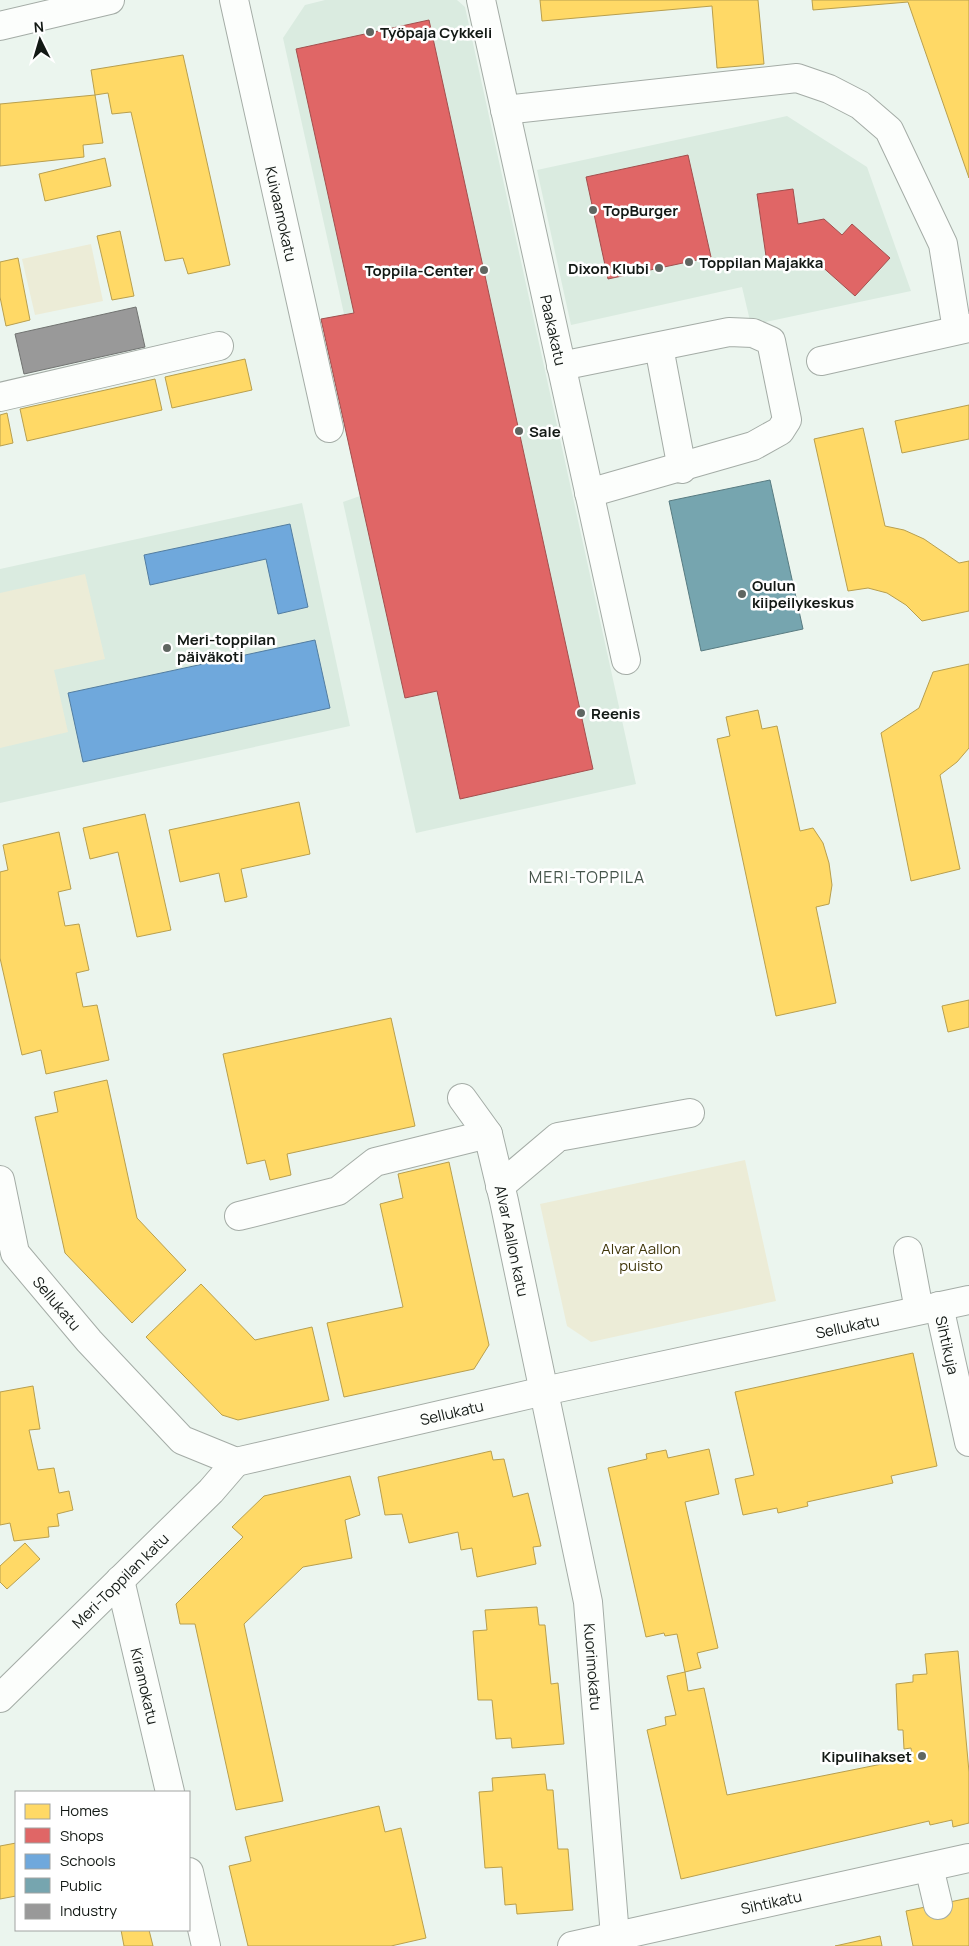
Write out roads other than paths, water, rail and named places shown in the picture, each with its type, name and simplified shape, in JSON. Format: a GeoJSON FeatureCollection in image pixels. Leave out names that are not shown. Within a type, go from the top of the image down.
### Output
{"type":"FeatureCollection","features":[{"type":"Feature","properties":{"kind":"street"},"geometry":{"type":"LineString","coordinates":[[0,26],[110,0]]}},
{"type":"Feature","properties":{"kind":"street","name":"Kuivaamokatu"},"geometry":{"type":"LineString","coordinates":[[234,0],[329,428]]}},
{"type":"Feature","properties":{"kind":"street","name":"Paakakatu"},"geometry":{"type":"LineString","coordinates":[[481,0],[626,660]]}},
{"type":"Feature","properties":{"kind":"street"},"geometry":{"type":"LineString","coordinates":[[505,110],[797,78],[829,89],[860,105],[889,130],[943,244],[963,329],[821,361]]}},
{"type":"Feature","properties":{"kind":"street"},"geometry":{"type":"LineString","coordinates":[[561,366],[729,332],[754,333],[771,341],[787,420],[780,431],[754,446],[682,469],[589,493]]}},
{"type":"Feature","properties":{"kind":"street"},"geometry":{"type":"LineString","coordinates":[[0,397],[219,346]]}},
{"type":"Feature","properties":{"kind":"street"},"geometry":{"type":"LineString","coordinates":[[658,347],[682,469]]}},
{"type":"Feature","properties":{"kind":"street","name":"Alvar Aallon katu"},"geometry":{"type":"LineString","coordinates":[[462,1098],[488,1134],[544,1390]]}},
{"type":"Feature","properties":{"kind":"street"},"geometry":{"type":"LineString","coordinates":[[500,1186],[558,1137],[690,1113]]}},
{"type":"Feature","properties":{"kind":"street"},"geometry":{"type":"LineString","coordinates":[[239,1216],[338,1191],[375,1162],[488,1134]]}},
{"type":"Feature","properties":{"kind":"street","name":"Sellukatu"},"geometry":{"type":"LineString","coordinates":[[0,1180],[15,1253],[89,1341],[182,1440],[236,1462],[544,1390],[969,1300]]}},
{"type":"Feature","properties":{"kind":"street","name":"Sihtikuja"},"geometry":{"type":"LineString","coordinates":[[908,1251],[929,1308],[969,1442]]}},
{"type":"Feature","properties":{"kind":"street","name":"Kuorimokatu"},"geometry":{"type":"LineString","coordinates":[[544,1390],[588,1602],[616,1941]]}},
{"type":"Feature","properties":{"kind":"street","name":"Meri-Toppilan katu"},"geometry":{"type":"LineString","coordinates":[[0,1698],[211,1491],[236,1462]]}},
{"type":"Feature","properties":{"kind":"street","name":"Kiramokatu"},"geometry":{"type":"LineString","coordinates":[[120,1580],[170,1791]]}},
{"type":"Feature","properties":{"kind":"street","name":"Sihtikatu"},"geometry":{"type":"LineString","coordinates":[[572,1946],[616,1941],[969,1858]]}},
{"type":"Feature","properties":{"kind":"street"},"geometry":{"type":"LineString","coordinates":[[929,1867],[938,1904]]}},
{"type":"Feature","properties":{"kind":"street"},"geometry":{"type":"LineString","coordinates":[[190,1876],[206,1946]]}},
{"type":"Feature","properties":{"kind":"place","name":"Työpaja Cykkeli"},"geometry":{"type":"Point","coordinates":[370,32]}},
{"type":"Feature","properties":{"kind":"place","name":"TopBurger"},"geometry":{"type":"Point","coordinates":[593,210]}},
{"type":"Feature","properties":{"kind":"place","name":"Toppilan Majakka"},"geometry":{"type":"Point","coordinates":[689,262]}},
{"type":"Feature","properties":{"kind":"place","name":"Dixon Klubi"},"geometry":{"type":"Point","coordinates":[659,268]}},
{"type":"Feature","properties":{"kind":"place","name":"Toppila-Center"},"geometry":{"type":"Point","coordinates":[484,270]}},
{"type":"Feature","properties":{"kind":"place","name":"Sale"},"geometry":{"type":"Point","coordinates":[519,431]}},
{"type":"Feature","properties":{"kind":"place","name":"Oulun kiipeilykeskus"},"geometry":{"type":"Point","coordinates":[742,594]}},
{"type":"Feature","properties":{"kind":"place","name":"Meri-toppilan päiväkoti"},"geometry":{"type":"Point","coordinates":[167,648]}},
{"type":"Feature","properties":{"kind":"place","name":"Reenis"},"geometry":{"type":"Point","coordinates":[581,713]}},
{"type":"Feature","properties":{"kind":"place","name":"Kipulihakset"},"geometry":{"type":"Point","coordinates":[922,1756]}},
{"type":"Feature","properties":{"kind":"district","name":"MERI-TOPPILA"},"geometry":{"type":"Point","coordinates":[587,877]}},
{"type":"Feature","properties":{"kind":"park label","name":"Alvar Aallon puisto"},"geometry":{"type":"Point","coordinates":[641,1256]}}]}
